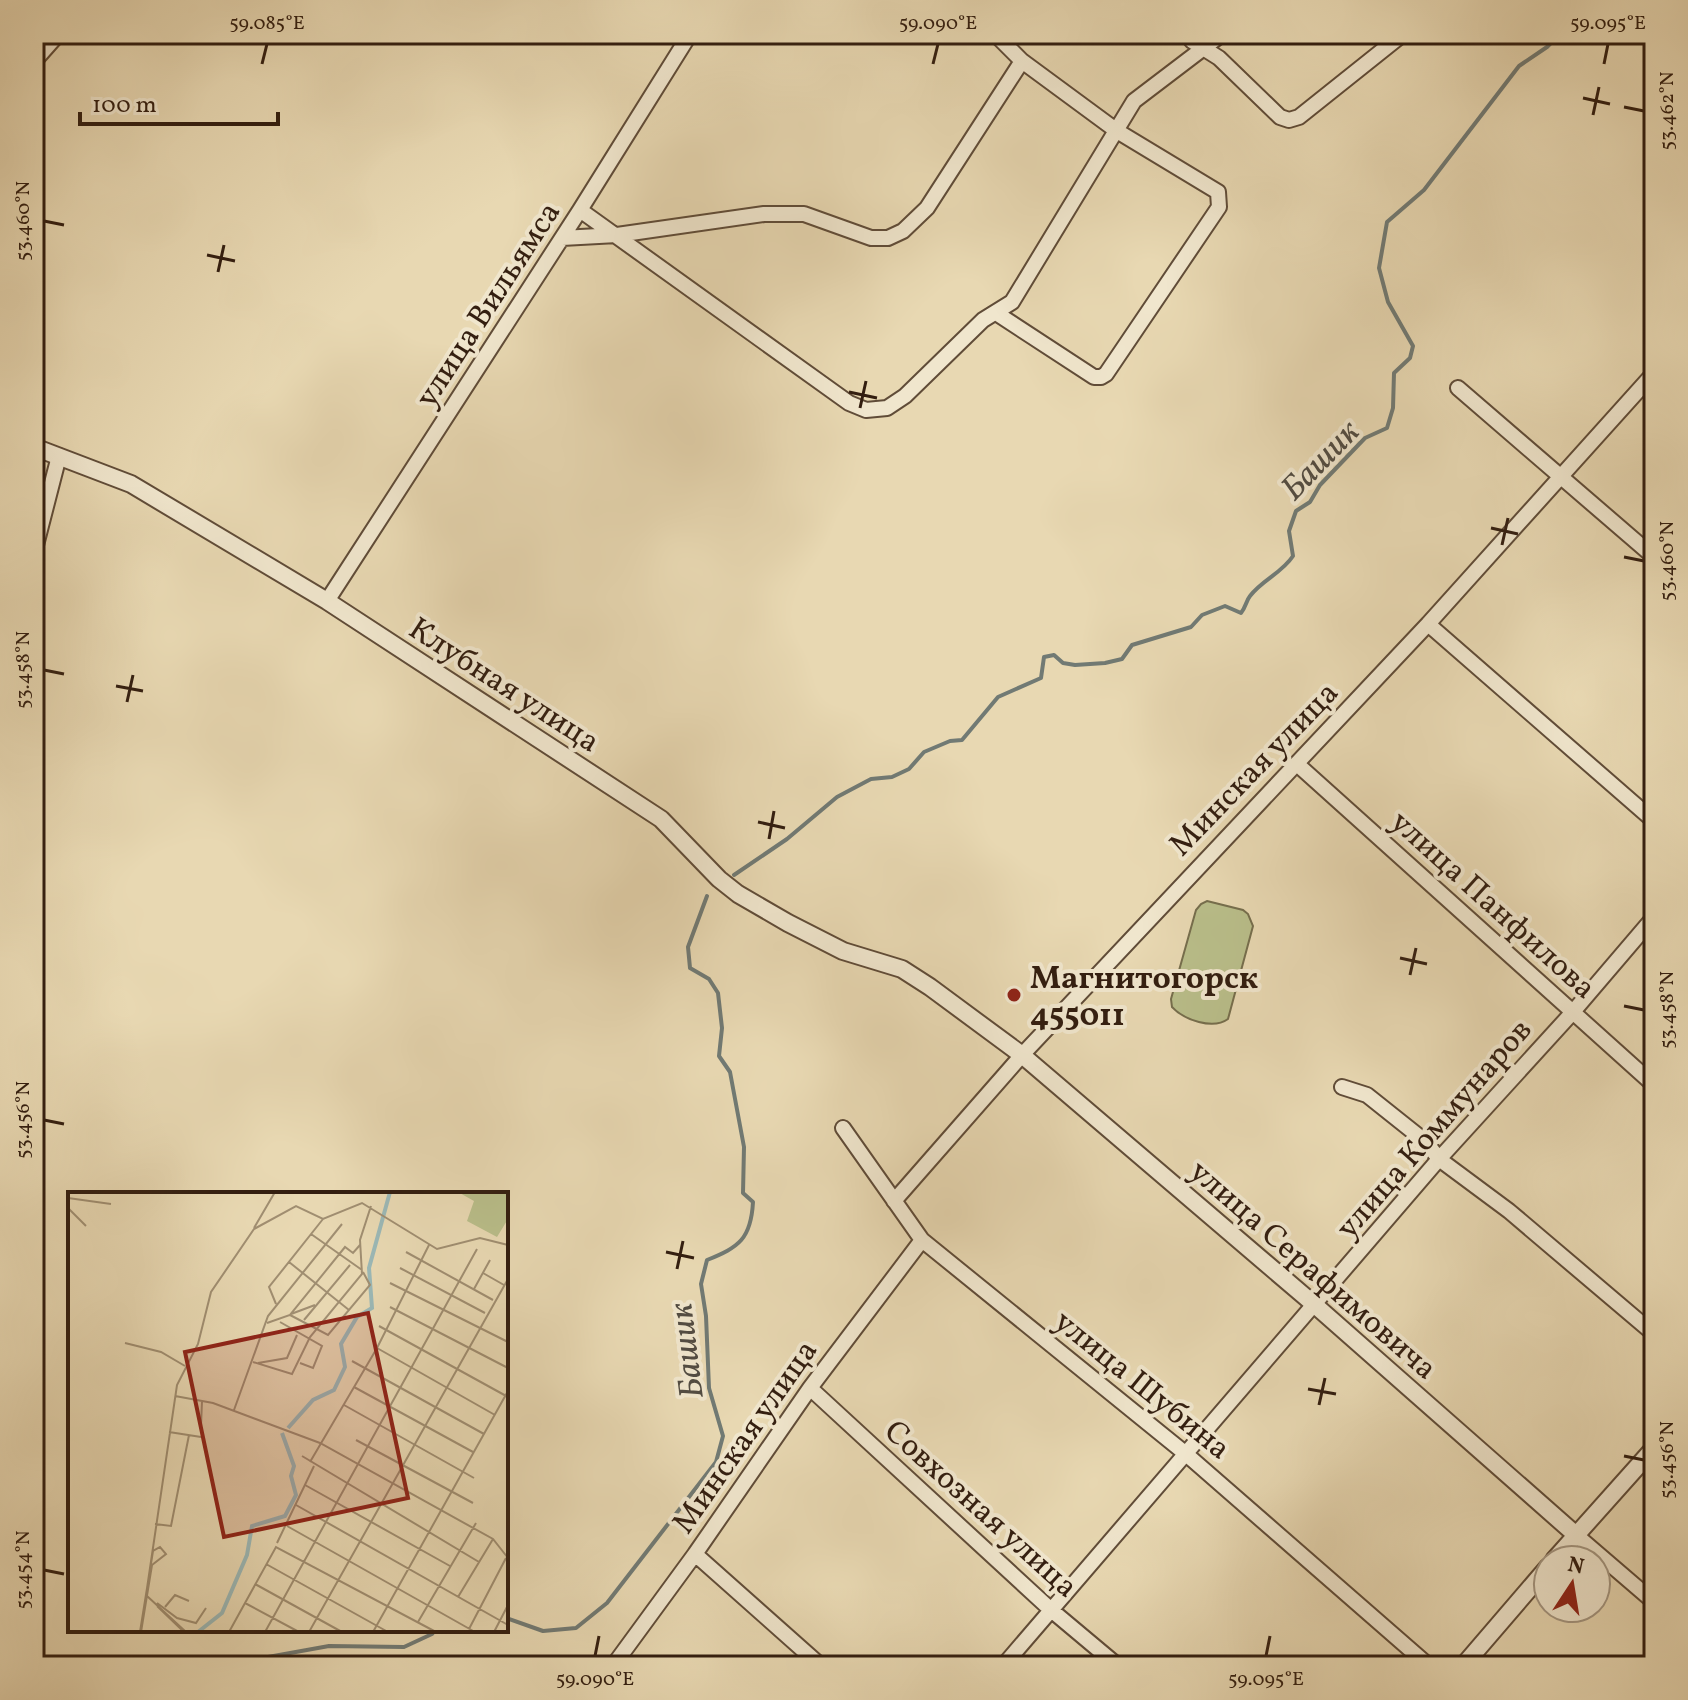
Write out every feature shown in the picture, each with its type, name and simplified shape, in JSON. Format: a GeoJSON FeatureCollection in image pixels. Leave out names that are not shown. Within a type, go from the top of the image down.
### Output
{"type":"FeatureCollection","features":[{"type":"Feature","properties":{"kind":"street"},"geometry":{"type":"LineString","coordinates":[[34,60],[57,34]]}},
{"type":"Feature","properties":{"kind":"street","name":"улица Вильямса"},"geometry":{"type":"LineString","coordinates":[[327,601],[690,34]]}},
{"type":"Feature","properties":{"kind":"street"},"geometry":{"type":"LineString","coordinates":[[995,34],[1022,61],[1117,131],[1218,192],[1219,207],[1101,377],[1094,377],[996,313]]}},
{"type":"Feature","properties":{"kind":"street"},"geometry":{"type":"LineString","coordinates":[[1186,34],[1219,58],[1280,117],[1289,120],[1299,117],[1403,34]]}},
{"type":"Feature","properties":{"kind":"street"},"geometry":{"type":"LineString","coordinates":[[580,210],[849,403],[866,410],[887,408],[905,396],[983,320],[1012,302],[1134,101],[1222,34]]}},
{"type":"Feature","properties":{"kind":"street"},"geometry":{"type":"LineString","coordinates":[[562,238],[617,235],[764,214],[804,214],[871,238],[888,238],[903,231],[927,208],[1022,61]]}},
{"type":"Feature","properties":{"kind":"street","name":"Минская улица"},"geometry":{"type":"LineString","coordinates":[[894,1201],[1022,1055],[1428,624],[1654,373]]}},
{"type":"Feature","properties":{"kind":"street"},"geometry":{"type":"LineString","coordinates":[[1458,388],[1654,557]]}},
{"type":"Feature","properties":{"kind":"street","name":"Клубная улица"},"geometry":{"type":"LineString","coordinates":[[34,447],[131,484],[327,601],[661,819],[719,879],[738,894],[843,951],[902,969],[930,987]]}},
{"type":"Feature","properties":{"kind":"street"},"geometry":{"type":"LineString","coordinates":[[34,553],[59,456]]}},
{"type":"Feature","properties":{"kind":"street"},"geometry":{"type":"LineString","coordinates":[[1428,624],[1654,821]]}},
{"type":"Feature","properties":{"kind":"street","name":"улица Панфилова"},"geometry":{"type":"LineString","coordinates":[[1297,764],[1654,1085]]}},
{"type":"Feature","properties":{"kind":"street","name":"улица Коммунаров"},"geometry":{"type":"LineString","coordinates":[[1003,1666],[1316,1306],[1439,1159],[1572,1013],[1654,917]]}},
{"type":"Feature","properties":{"kind":"street","name":"улица Серафимовича"},"geometry":{"type":"LineString","coordinates":[[930,987],[1022,1055],[1316,1306],[1654,1602]]}},
{"type":"Feature","properties":{"kind":"street"},"geometry":{"type":"LineString","coordinates":[[1342,1087],[1367,1095],[1426,1142],[1439,1159],[1509,1211],[1654,1334]]}},
{"type":"Feature","properties":{"kind":"street","name":"улица Шубина"},"geometry":{"type":"LineString","coordinates":[[843,1128],[922,1240],[1186,1454],[1429,1666]]}},
{"type":"Feature","properties":{"kind":"street","name":"Минская улица"},"geometry":{"type":"LineString","coordinates":[[613,1666],[810,1388],[922,1240]]}},
{"type":"Feature","properties":{"kind":"street","name":"Совхозная улица"},"geometry":{"type":"LineString","coordinates":[[810,1388],[1050,1609],[1118,1666]]}},
{"type":"Feature","properties":{"kind":"street"},"geometry":{"type":"LineString","coordinates":[[1568,1544],[1654,1448]]}},
{"type":"Feature","properties":{"kind":"street"},"geometry":{"type":"LineString","coordinates":[[695,1554],[821,1666]]}},
{"type":"Feature","properties":{"kind":"street"},"geometry":{"type":"LineString","coordinates":[[1463,1666],[1532,1586]]}},
{"type":"Feature","properties":{"kind":"green space"},"geometry":{"type":"Polygon","coordinates":[[[1207,901],[1243,910],[1253,926],[1228,1019],[1215,1024],[1184,1016],[1172,1007],[1171,999],[1196,910],[1207,901]]]}},
{"type":"Feature","properties":{"kind":"waterway","name":"Башик"},"geometry":{"type":"LineString","coordinates":[[734,875],[787,839],[837,797],[871,779],[892,777],[909,769],[924,752],[950,741],[962,740],[998,697],[1041,678],[1044,657],[1054,655],[1063,663],[1075,665],[1105,663],[1122,659],[1132,645],[1191,627],[1202,615],[1225,606],[1241,613],[1255,590],[1293,556],[1289,531],[1296,511],[1310,502],[1320,485],[1365,438],[1387,428],[1393,408],[1394,373],[1410,358],[1413,346],[1388,302],[1379,268],[1387,222],[1424,190],[1519,66],[1560,34]]}},
{"type":"Feature","properties":{"kind":"waterway","name":"Башик"},"geometry":{"type":"LineString","coordinates":[[508,1619],[543,1631],[576,1628],[607,1603],[716,1462],[723,1436],[709,1388],[706,1316],[701,1284],[707,1260],[735,1246],[746,1233],[753,1202],[743,1193],[744,1147],[730,1072],[719,1056],[722,1028],[718,993],[709,979],[690,968],[688,947],[707,896]]}},
{"type":"Feature","properties":{"kind":"waterway","name":"Башик"},"geometry":{"type":"LineString","coordinates":[[263,1666],[268,1657],[329,1646],[404,1647],[434,1632]]}},
{"type":"Feature","properties":{"kind":"place","name":"Магнитогорск 455011"},"geometry":{"type":"Point","coordinates":[1014,995]}}]}
